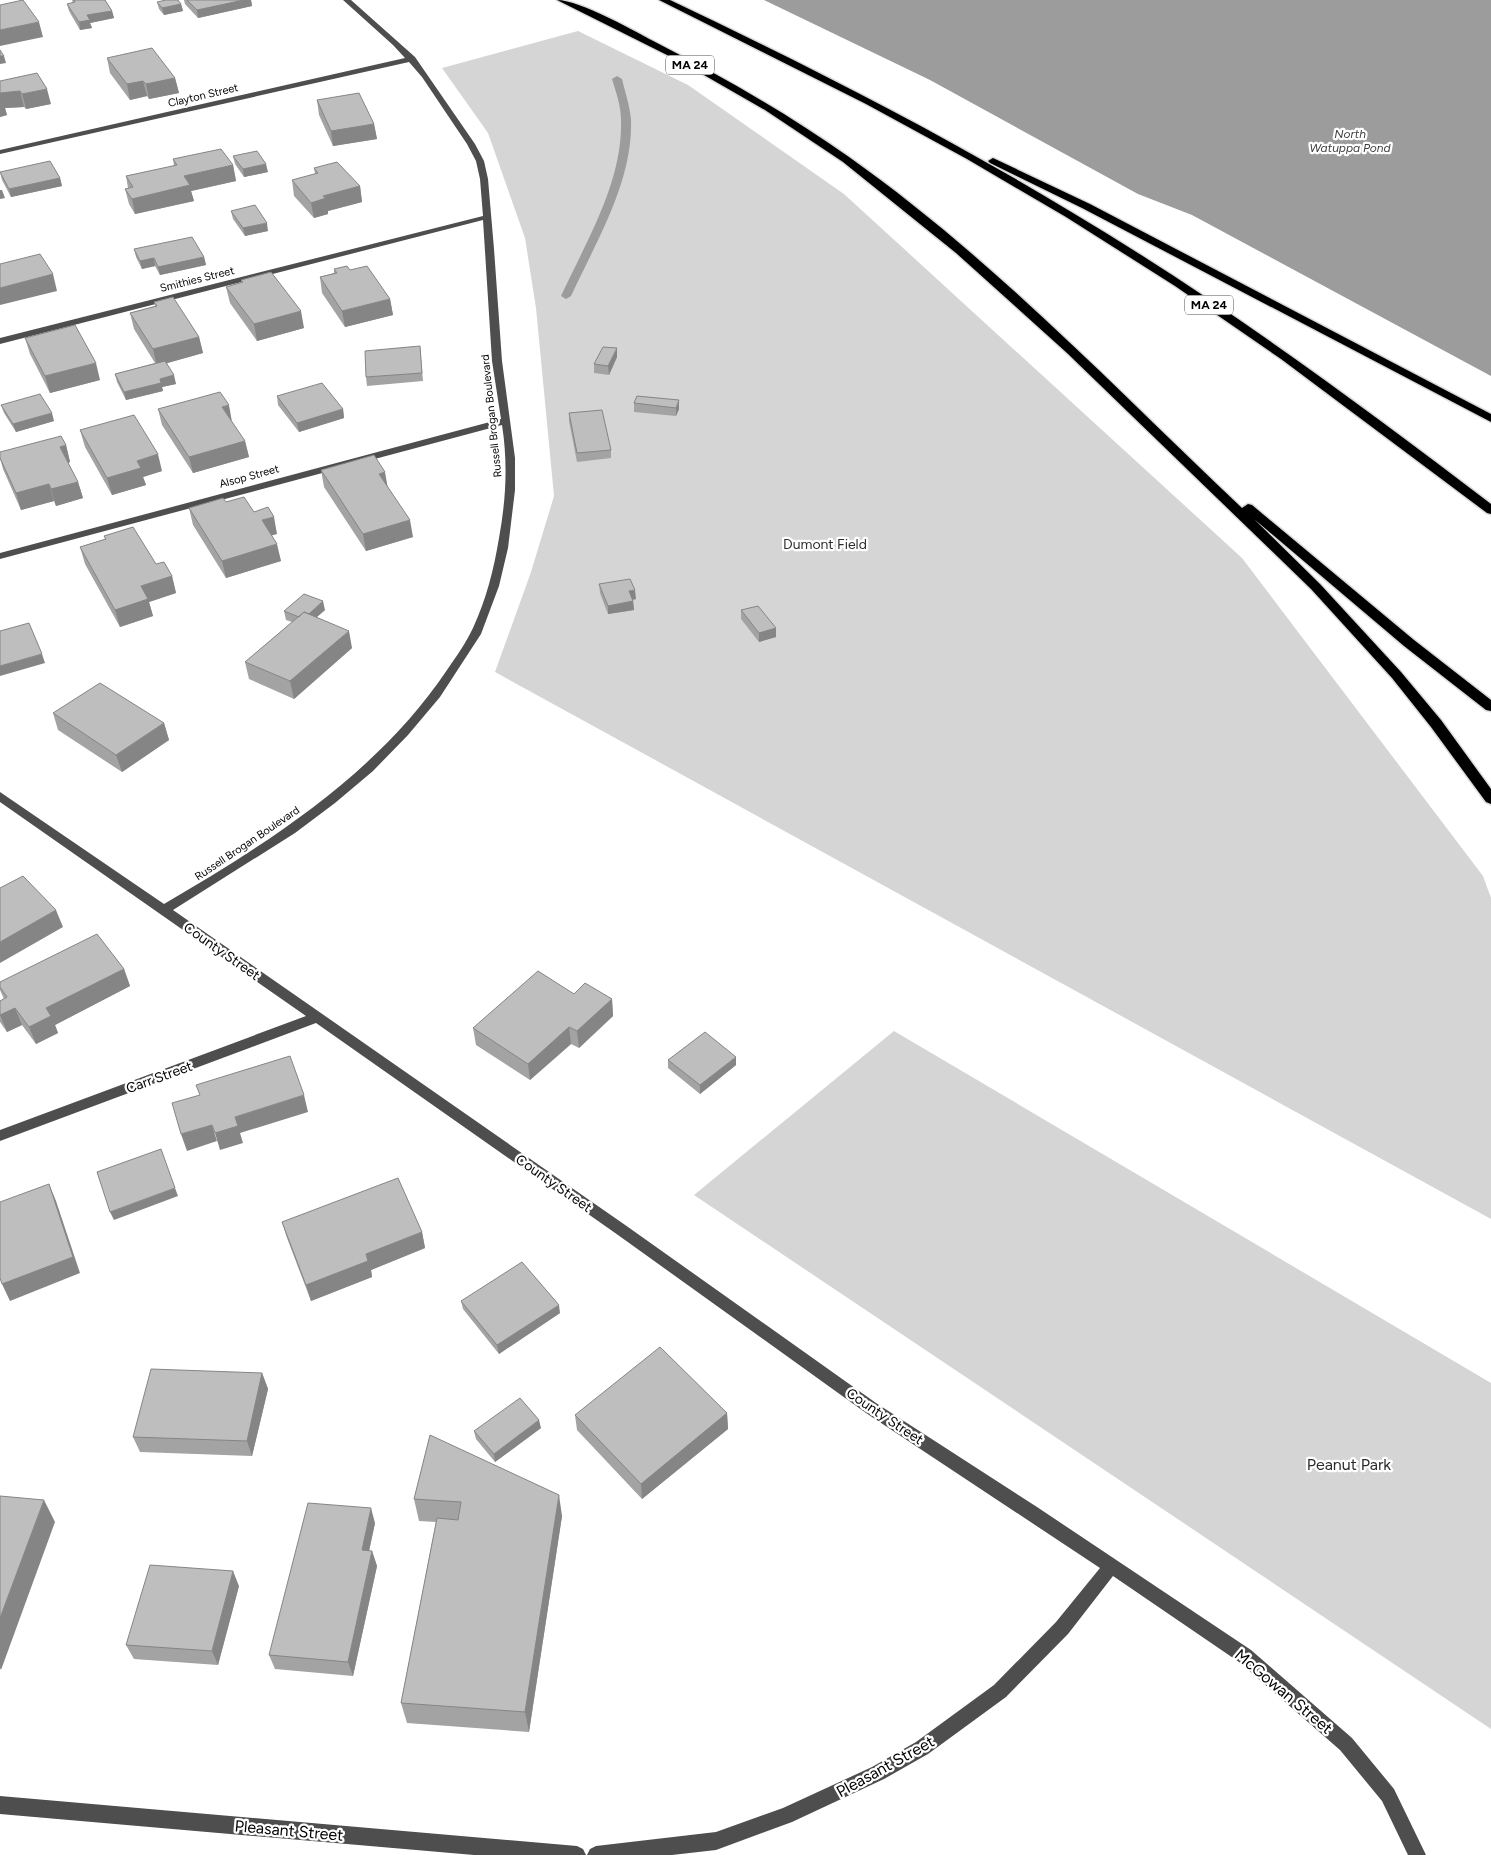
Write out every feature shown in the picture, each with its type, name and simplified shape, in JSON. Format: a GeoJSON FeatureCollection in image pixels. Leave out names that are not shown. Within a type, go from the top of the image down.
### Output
{"type":"FeatureCollection","features":[{"type":"Feature","properties":{"kind":"highway","name":"MA 24"},"geometry":{"type":"LineString","coordinates":[[561,0],[642,39],[712,77],[790,123],[849,162],[947,238],[1144,420],[1275,546],[1360,634],[1438,726],[1491,799]]}},
{"type":"Feature","properties":{"kind":"highway","name":"MA 24"},"geometry":{"type":"LineString","coordinates":[[663,0],[801,67],[910,124],[1072,216],[1228,317],[1363,412],[1491,510]]}},
{"type":"Feature","properties":{"kind":"highway"},"geometry":{"type":"LineString","coordinates":[[910,124],[1014,170],[1086,206],[1491,420]]}},
{"type":"Feature","properties":{"kind":"highway"},"geometry":{"type":"LineString","coordinates":[[1144,420],[1369,610],[1491,707]]}},
{"type":"Feature","properties":{"kind":"street","name":"Russell Brogan Boulevard"},"geometry":{"type":"LineString","coordinates":[[164,910],[222,877],[290,832],[344,789],[402,734],[446,683],[480,624],[498,571],[505,536],[511,469],[497,362],[484,179],[480,161],[461,128],[412,59],[379,27],[347,0]]}},
{"type":"Feature","properties":{"kind":"street","name":"Clayton Street"},"geometry":{"type":"LineString","coordinates":[[0,152],[412,59]]}},
{"type":"Feature","properties":{"kind":"street","name":"Smithies Street"},"geometry":{"type":"LineString","coordinates":[[0,341],[487,217]]}},
{"type":"Feature","properties":{"kind":"street","name":"Alsop Street"},"geometry":{"type":"LineString","coordinates":[[0,556],[505,421]]}},
{"type":"Feature","properties":{"kind":"street","name":"County Street"},"geometry":{"type":"LineString","coordinates":[[0,796],[318,1017],[871,1408],[1111,1566]]}},
{"type":"Feature","properties":{"kind":"street","name":"Carr Street"},"geometry":{"type":"LineString","coordinates":[[0,1136],[318,1017]]}},
{"type":"Feature","properties":{"kind":"street","name":"Pleasant Street"},"geometry":{"type":"LineString","coordinates":[[596,1855],[716,1841],[786,1816],[878,1773],[922,1748],[1000,1691],[1062,1628],[1111,1566]]}},
{"type":"Feature","properties":{"kind":"street","name":"McGowan Street"},"geometry":{"type":"LineString","coordinates":[[1111,1566],[1245,1656],[1346,1744],[1388,1794],[1417,1855]]}},
{"type":"Feature","properties":{"kind":"street","name":"Pleasant Street"},"geometry":{"type":"LineString","coordinates":[[0,1805],[577,1855]]}},
{"type":"Feature","properties":{"kind":"green space","name":"Dumont Field"},"geometry":{"type":"Polygon","coordinates":[[[578,31],[688,85],[844,194],[1242,558],[1483,876],[1491,898],[1491,1219],[495,672],[531,572],[554,496],[536,308],[525,238],[488,133],[442,68],[578,31]]]}},
{"type":"Feature","properties":{"kind":"green space","name":"Peanut Park"},"geometry":{"type":"Polygon","coordinates":[[[894,1031],[1491,1383],[1491,1729],[694,1195],[894,1031]]]}},
{"type":"Feature","properties":{"kind":"water","name":"North Watuppa Pond"},"geometry":{"type":"Polygon","coordinates":[[[764,0],[1491,0],[1491,376],[1192,215],[1138,194],[930,80],[764,0]]]}},
{"type":"Feature","properties":{"kind":"building"},"geometry":{"type":"Polygon","coordinates":[[[23,0],[39,22],[0,30],[0,5],[23,0]]]}},
{"type":"Feature","properties":{"kind":"building"},"geometry":{"type":"Polygon","coordinates":[[[74,0],[105,0],[112,11],[87,15],[90,20],[79,22],[67,4],[75,2],[74,0]]]}},
{"type":"Feature","properties":{"kind":"building"},"geometry":{"type":"Polygon","coordinates":[[[178,0],[181,4],[162,8],[157,2],[178,0]]]}},
{"type":"Feature","properties":{"kind":"building"},"geometry":{"type":"Polygon","coordinates":[[[187,0],[244,0],[197,10],[187,0]]]}},
{"type":"Feature","properties":{"kind":"building"},"geometry":{"type":"Polygon","coordinates":[[[152,48],[175,78],[146,84],[143,81],[127,84],[107,58],[152,48]]]}},
{"type":"Feature","properties":{"kind":"building"},"geometry":{"type":"Polygon","coordinates":[[[37,73],[47,89],[22,94],[20,91],[0,93],[0,81],[37,73]]]}},
{"type":"Feature","properties":{"kind":"building"},"geometry":{"type":"Polygon","coordinates":[[[359,93],[374,124],[331,131],[317,100],[359,93]]]}},
{"type":"Feature","properties":{"kind":"building"},"geometry":{"type":"Polygon","coordinates":[[[221,149],[233,165],[184,176],[190,185],[132,199],[125,189],[133,187],[126,176],[177,165],[173,159],[221,149]]]}},
{"type":"Feature","properties":{"kind":"building"},"geometry":{"type":"Polygon","coordinates":[[[257,151],[266,164],[243,169],[233,156],[257,151]]]}},
{"type":"Feature","properties":{"kind":"building"},"geometry":{"type":"Polygon","coordinates":[[[50,161],[60,178],[9,189],[0,172],[50,161]]]}},
{"type":"Feature","properties":{"kind":"building"},"geometry":{"type":"Polygon","coordinates":[[[337,162],[360,186],[323,196],[326,198],[311,203],[292,180],[318,173],[314,168],[337,162]]]}},
{"type":"Feature","properties":{"kind":"building"},"geometry":{"type":"Polygon","coordinates":[[[255,205],[267,223],[243,228],[231,211],[255,205]]]}},
{"type":"Feature","properties":{"kind":"building"},"geometry":{"type":"Polygon","coordinates":[[[192,237],[204,257],[158,267],[154,258],[140,261],[134,249],[192,237]]]}},
{"type":"Feature","properties":{"kind":"building"},"geometry":{"type":"Polygon","coordinates":[[[40,254],[53,274],[0,288],[0,264],[40,254]]]}},
{"type":"Feature","properties":{"kind":"building"},"geometry":{"type":"Polygon","coordinates":[[[347,266],[350,270],[367,266],[390,299],[342,311],[320,277],[337,273],[334,269],[347,266]]]}},
{"type":"Feature","properties":{"kind":"building"},"geometry":{"type":"Polygon","coordinates":[[[271,272],[301,311],[254,324],[226,287],[243,282],[241,280],[271,272]]]}},
{"type":"Feature","properties":{"kind":"building"},"geometry":{"type":"Polygon","coordinates":[[[173,297],[199,337],[153,349],[130,313],[157,306],[154,302],[173,297]]]}},
{"type":"Feature","properties":{"kind":"building"},"geometry":{"type":"Polygon","coordinates":[[[75,325],[96,363],[45,376],[25,338],[75,325]]]}},
{"type":"Feature","properties":{"kind":"building"},"geometry":{"type":"Polygon","coordinates":[[[420,346],[422,373],[366,377],[365,351],[420,346]]]}},
{"type":"Feature","properties":{"kind":"building"},"geometry":{"type":"Polygon","coordinates":[[[603,347],[617,348],[608,366],[594,364],[603,347]]]}},
{"type":"Feature","properties":{"kind":"building"},"geometry":{"type":"Polygon","coordinates":[[[165,361],[174,375],[160,379],[161,383],[124,392],[115,374],[165,361]]]}},
{"type":"Feature","properties":{"kind":"building"},"geometry":{"type":"Polygon","coordinates":[[[322,383],[343,409],[297,423],[277,396],[322,383]]]}},
{"type":"Feature","properties":{"kind":"building"},"geometry":{"type":"Polygon","coordinates":[[[220,392],[229,405],[222,407],[245,441],[189,457],[158,409],[220,392]]]}},
{"type":"Feature","properties":{"kind":"building"},"geometry":{"type":"Polygon","coordinates":[[[40,394],[52,413],[13,424],[1,405],[40,394]]]}},
{"type":"Feature","properties":{"kind":"building"},"geometry":{"type":"Polygon","coordinates":[[[637,396],[679,400],[676,408],[634,403],[637,396]]]}},
{"type":"Feature","properties":{"kind":"building"},"geometry":{"type":"Polygon","coordinates":[[[602,410],[611,450],[577,453],[569,413],[602,410]]]}},
{"type":"Feature","properties":{"kind":"building"},"geometry":{"type":"Polygon","coordinates":[[[134,415],[158,454],[137,461],[141,468],[107,478],[80,430],[134,415]]]}},
{"type":"Feature","properties":{"kind":"building"},"geometry":{"type":"Polygon","coordinates":[[[61,436],[66,445],[60,447],[78,482],[51,489],[49,484],[16,493],[0,458],[0,452],[61,436]]]}},
{"type":"Feature","properties":{"kind":"building"},"geometry":{"type":"Polygon","coordinates":[[[374,455],[385,472],[379,474],[410,520],[363,534],[321,470],[374,455]]]}},
{"type":"Feature","properties":{"kind":"building"},"geometry":{"type":"Polygon","coordinates":[[[244,497],[254,512],[268,507],[274,517],[262,520],[277,544],[222,561],[189,508],[223,498],[226,502],[244,497]]]}},
{"type":"Feature","properties":{"kind":"building"},"geometry":{"type":"Polygon","coordinates":[[[133,527],[156,564],[164,562],[172,576],[141,586],[148,599],[115,610],[80,547],[106,539],[104,536],[133,527]]]}},
{"type":"Feature","properties":{"kind":"building"},"geometry":{"type":"Polygon","coordinates":[[[630,579],[635,590],[629,591],[633,601],[608,606],[599,584],[630,579]]]}},
{"type":"Feature","properties":{"kind":"building"},"geometry":{"type":"Polygon","coordinates":[[[304,594],[323,601],[309,614],[304,612],[299,617],[284,611],[304,594]]]}},
{"type":"Feature","properties":{"kind":"building"},"geometry":{"type":"Polygon","coordinates":[[[758,606],[776,628],[759,633],[741,610],[758,606]]]}},
{"type":"Feature","properties":{"kind":"building"},"geometry":{"type":"Polygon","coordinates":[[[304,612],[349,631],[290,681],[245,662],[304,612]]]}},
{"type":"Feature","properties":{"kind":"building"},"geometry":{"type":"Polygon","coordinates":[[[29,623],[42,654],[0,666],[0,631],[29,623]]]}},
{"type":"Feature","properties":{"kind":"building"},"geometry":{"type":"Polygon","coordinates":[[[100,683],[164,723],[116,755],[53,713],[100,683]]]}},
{"type":"Feature","properties":{"kind":"building"},"geometry":{"type":"Polygon","coordinates":[[[23,876],[56,910],[0,942],[0,888],[23,876]]]}},
{"type":"Feature","properties":{"kind":"building"},"geometry":{"type":"Polygon","coordinates":[[[97,934],[124,969],[46,1008],[51,1016],[29,1027],[15,1008],[0,1015],[0,1001],[7,997],[0,987],[0,982],[97,934]]]}},
{"type":"Feature","properties":{"kind":"building"},"geometry":{"type":"Polygon","coordinates":[[[538,971],[574,994],[585,983],[612,999],[577,1031],[569,1027],[528,1064],[473,1028],[538,971]]]}},
{"type":"Feature","properties":{"kind":"building"},"geometry":{"type":"Polygon","coordinates":[[[705,1032],[736,1057],[700,1085],[668,1060],[705,1032]]]}},
{"type":"Feature","properties":{"kind":"building"},"geometry":{"type":"Polygon","coordinates":[[[290,1056],[304,1095],[235,1117],[238,1126],[215,1133],[212,1125],[181,1134],[172,1103],[200,1095],[196,1085],[290,1056]]]}},
{"type":"Feature","properties":{"kind":"building"},"geometry":{"type":"Polygon","coordinates":[[[161,1149],[175,1188],[110,1212],[97,1172],[161,1149]]]}},
{"type":"Feature","properties":{"kind":"building"},"geometry":{"type":"Polygon","coordinates":[[[398,1178],[422,1232],[366,1254],[368,1261],[306,1285],[282,1222],[398,1178]]]}},
{"type":"Feature","properties":{"kind":"building"},"geometry":{"type":"Polygon","coordinates":[[[49,1184],[73,1257],[2,1284],[0,1278],[0,1202],[49,1184]]]}},
{"type":"Feature","properties":{"kind":"building"},"geometry":{"type":"Polygon","coordinates":[[[522,1262],[559,1305],[497,1345],[461,1301],[522,1262]]]}},
{"type":"Feature","properties":{"kind":"building"},"geometry":{"type":"Polygon","coordinates":[[[660,1347],[727,1413],[641,1484],[575,1415],[660,1347]]]}},
{"type":"Feature","properties":{"kind":"building"},"geometry":{"type":"Polygon","coordinates":[[[151,1369],[262,1373],[247,1441],[133,1437],[151,1369]]]}},
{"type":"Feature","properties":{"kind":"building"},"geometry":{"type":"Polygon","coordinates":[[[520,1398],[539,1420],[494,1454],[474,1431],[520,1398]]]}},
{"type":"Feature","properties":{"kind":"building"},"geometry":{"type":"Polygon","coordinates":[[[430,1435],[559,1495],[525,1712],[401,1703],[437,1518],[458,1520],[461,1502],[414,1499],[430,1435]]]}},
{"type":"Feature","properties":{"kind":"building"},"geometry":{"type":"Polygon","coordinates":[[[0,1496],[44,1500],[0,1618],[0,1496]]]}},
{"type":"Feature","properties":{"kind":"building"},"geometry":{"type":"Polygon","coordinates":[[[308,1503],[371,1508],[362,1550],[372,1551],[348,1662],[269,1655],[308,1503]]]}},
{"type":"Feature","properties":{"kind":"building"},"geometry":{"type":"Polygon","coordinates":[[[150,1565],[233,1571],[212,1651],[126,1645],[150,1565]]]}},
{"type":"Feature","properties":{"kind":"waterway"},"geometry":{"type":"LineString","coordinates":[[566,296],[596,233],[621,164],[626,120],[617,79]]}}]}
